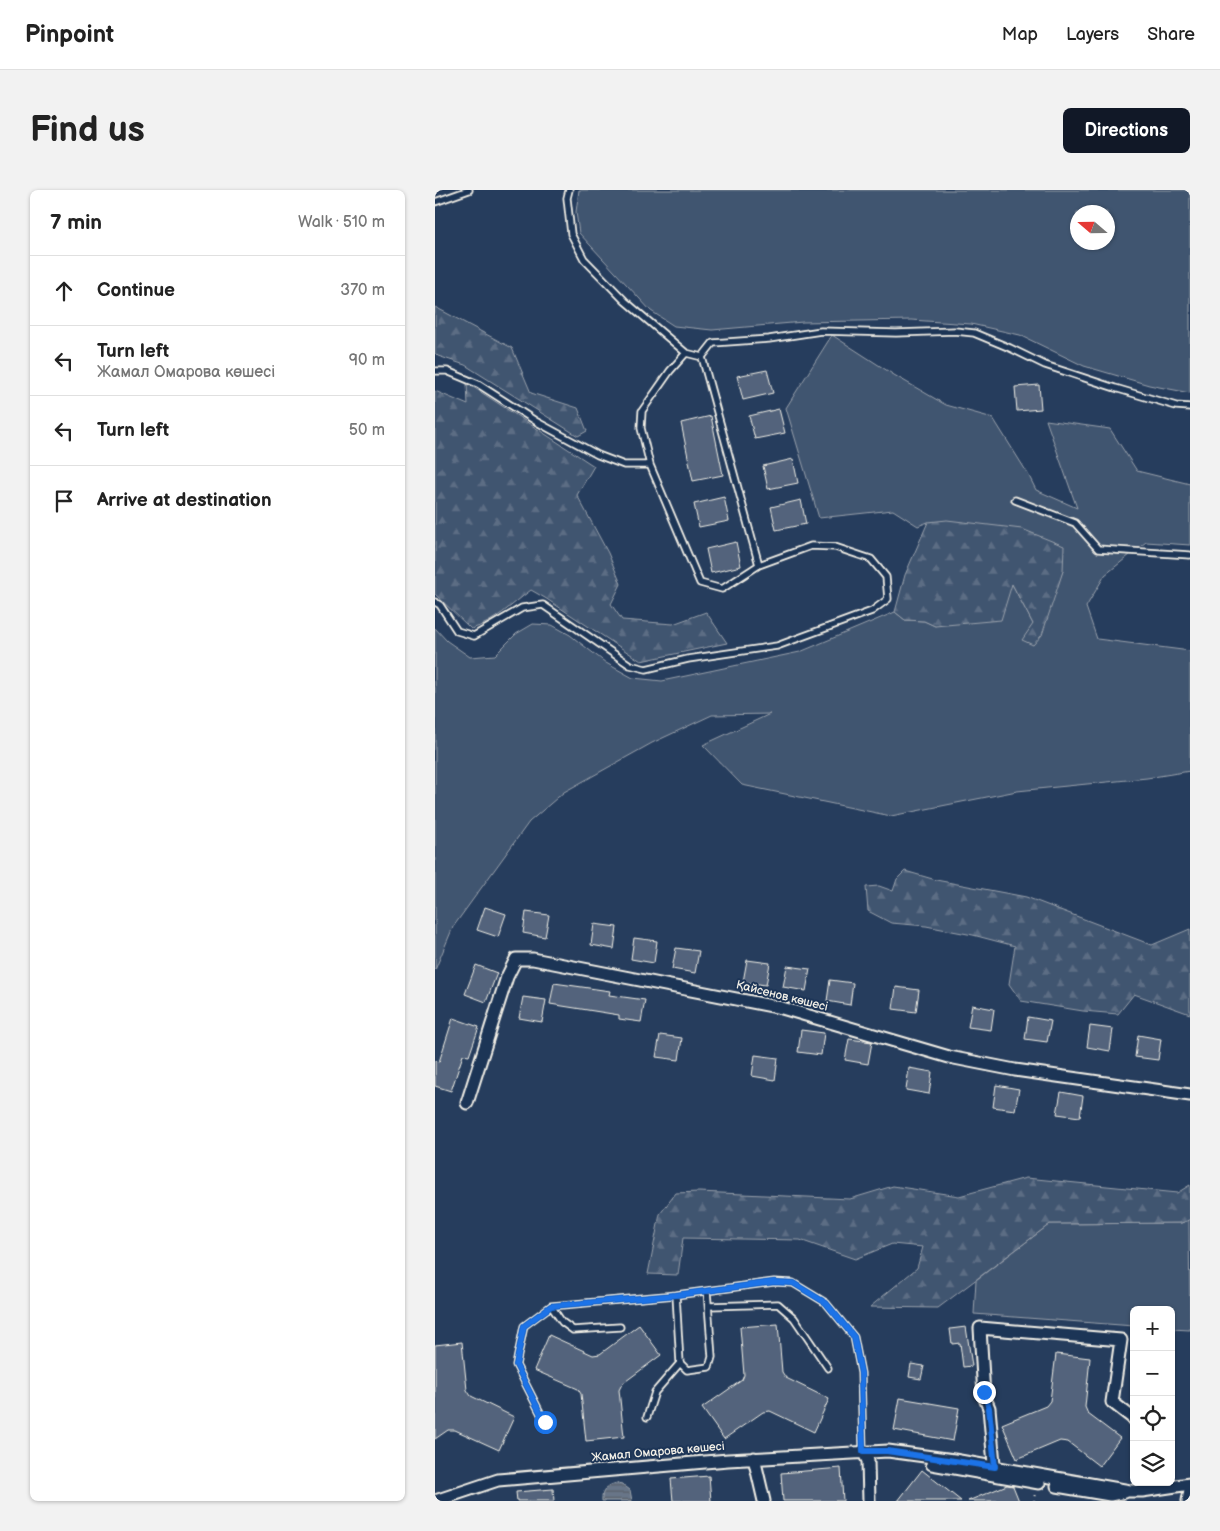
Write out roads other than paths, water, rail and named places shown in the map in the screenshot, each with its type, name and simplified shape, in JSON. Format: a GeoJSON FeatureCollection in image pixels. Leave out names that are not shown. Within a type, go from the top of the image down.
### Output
{"type":"FeatureCollection","features":[{"type":"Feature","properties":{"kind":"street","name":"Қайсенов көшесі"},"geometry":{"type":"LineString","coordinates":[[467,1103],[507,977],[516,959],[533,959],[782,1008],[949,1057],[1015,1070],[1190,1095]]}},
{"type":"Feature","properties":{"kind":"street"},"geometry":{"type":"LineString","coordinates":[[995,1471],[989,1408],[984,1396],[980,1328],[1121,1340],[1112,1402],[1130,1415]]}},
{"type":"Feature","properties":{"kind":"street","name":"Жамал Омарова көшесі"},"geometry":{"type":"LineString","coordinates":[[435,1501],[498,1480],[754,1458],[863,1451],[887,1451],[903,1459],[995,1471],[1110,1495],[1145,1486]]}},
{"type":"Feature","properties":{"kind":"street"},"geometry":{"type":"LineString","coordinates":[[863,1451],[868,1461],[869,1501]]}},
{"type":"Feature","properties":{"kind":"street"},"geometry":{"type":"LineString","coordinates":[[754,1458],[764,1501]]}},
{"type":"Feature","properties":{"kind":"street","name":"Жамал Омарова көшесі"},"geometry":{"type":"LineString","coordinates":[[1175,1485],[1190,1484]]}},
{"type":"Feature","properties":{"kind":"street"},"geometry":{"type":"LineString","coordinates":[[1188,1501],[1190,1490]]}},
{"type":"Feature","properties":{"kind":"lane"},"geometry":{"type":"LineString","coordinates":[[435,202],[469,190]]}},
{"type":"Feature","properties":{"kind":"lane"},"geometry":{"type":"LineString","coordinates":[[569,190],[567,198],[571,234],[583,259],[625,301],[686,353],[702,357]]}},
{"type":"Feature","properties":{"kind":"lane"},"geometry":{"type":"LineString","coordinates":[[702,357],[713,343],[769,339],[821,332],[897,334],[955,331],[974,333],[1045,365],[1176,406],[1190,407]]}},
{"type":"Feature","properties":{"kind":"lane"},"geometry":{"type":"LineString","coordinates":[[435,602],[440,605],[457,631],[474,636],[523,608],[543,605],[630,665],[646,669],[688,659],[777,646],[872,611],[888,600],[886,577],[871,559],[835,547],[811,546],[759,565],[722,589],[700,583],[650,465],[641,428],[643,411],[670,371],[686,353]]}},
{"type":"Feature","properties":{"kind":"lane"},"geometry":{"type":"LineString","coordinates":[[702,357],[759,565]]}},
{"type":"Feature","properties":{"kind":"lane"},"geometry":{"type":"LineString","coordinates":[[435,371],[447,371],[479,384],[537,422],[597,455],[624,465],[650,465]]}},
{"type":"Feature","properties":{"kind":"lane"},"geometry":{"type":"LineString","coordinates":[[1015,500],[1075,523],[1098,549],[1190,555]]}},
{"type":"Feature","properties":{"kind":"lane"},"geometry":{"type":"LineString","coordinates":[[545,1422],[516,1365],[524,1326],[551,1306],[676,1295],[774,1282],[793,1283],[826,1303],[854,1337],[861,1373],[863,1451]]}},
{"type":"Feature","properties":{"kind":"lane"},"geometry":{"type":"LineString","coordinates":[[676,1295],[680,1363],[687,1370],[709,1367],[712,1357],[707,1291]]}},
{"type":"Feature","properties":{"kind":"lane"},"geometry":{"type":"LineString","coordinates":[[709,1306],[778,1304],[794,1318],[828,1368]]}},
{"type":"Feature","properties":{"kind":"lane"},"geometry":{"type":"LineString","coordinates":[[551,1306],[562,1322],[573,1330],[620,1327]]}},
{"type":"Feature","properties":{"kind":"lane"},"geometry":{"type":"LineString","coordinates":[[647,1417],[655,1392],[680,1363]]}}]}
